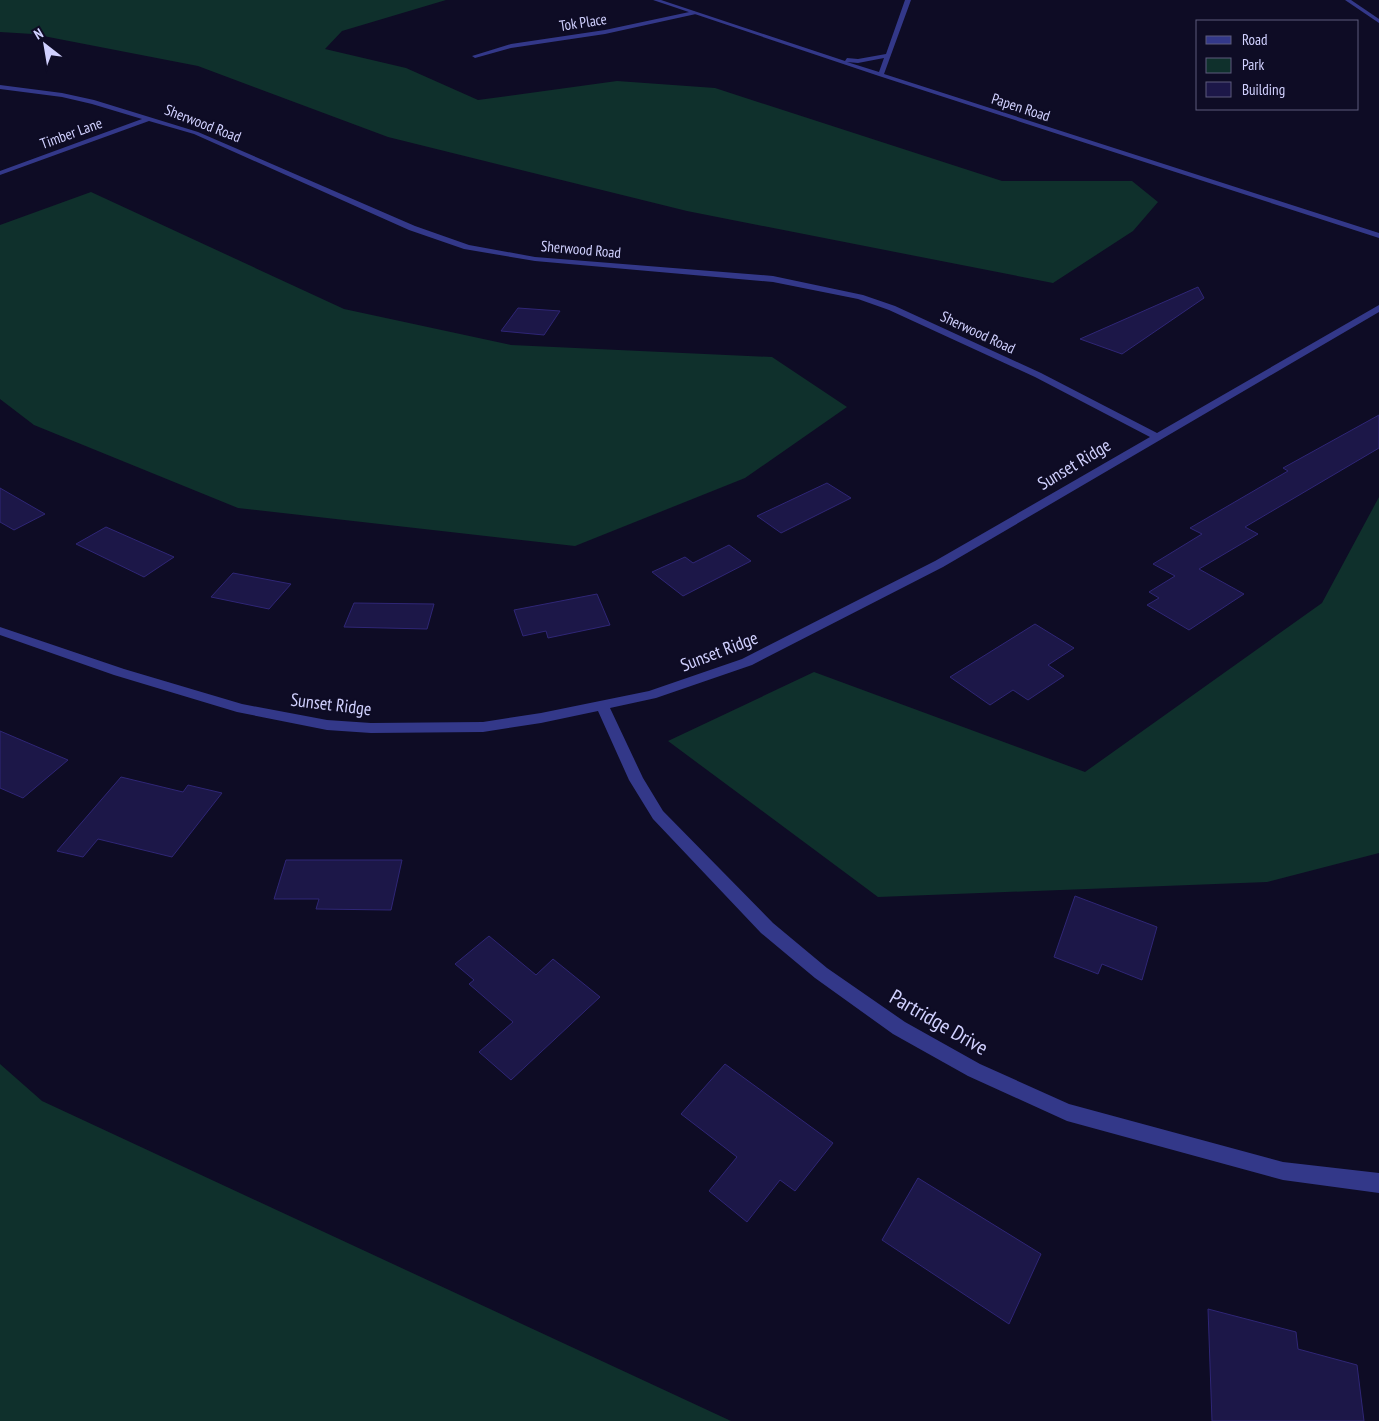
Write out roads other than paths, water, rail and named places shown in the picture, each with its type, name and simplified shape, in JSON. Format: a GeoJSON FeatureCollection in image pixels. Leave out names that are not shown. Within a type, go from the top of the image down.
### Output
{"type":"FeatureCollection","features":[{"type":"Feature","properties":{"kind":"street","name":"Papen Road"},"geometry":{"type":"LineString","coordinates":[[656,0],[1379,236]]}},
{"type":"Feature","properties":{"kind":"street"},"geometry":{"type":"LineString","coordinates":[[881,75],[908,0]]}},
{"type":"Feature","properties":{"kind":"street"},"geometry":{"type":"LineString","coordinates":[[1348,0],[1379,21]]}},
{"type":"Feature","properties":{"kind":"street","name":"Tok Place"},"geometry":{"type":"LineString","coordinates":[[475,56],[511,46],[606,32],[694,13]]}},
{"type":"Feature","properties":{"kind":"street"},"geometry":{"type":"LineString","coordinates":[[832,59],[858,61],[888,55]]}},
{"type":"Feature","properties":{"kind":"street","name":"Sherwood Road"},"geometry":{"type":"LineString","coordinates":[[0,87],[62,95],[151,118],[196,133],[412,228],[467,247],[535,259],[773,279],[860,297],[892,308],[1038,375],[1156,436]]}},
{"type":"Feature","properties":{"kind":"street","name":"Timber Lane"},"geometry":{"type":"LineString","coordinates":[[0,173],[151,118]]}},
{"type":"Feature","properties":{"kind":"street","name":"Sunset Ridge"},"geometry":{"type":"LineString","coordinates":[[0,631],[119,672],[242,709],[328,725],[372,728],[483,727],[541,718],[651,695],[747,662],[939,564],[1156,436],[1379,308]]}},
{"type":"Feature","properties":{"kind":"street","name":"Partridge Drive"},"geometry":{"type":"LineString","coordinates":[[602,706],[636,780],[658,815],[767,928],[821,973],[899,1028],[974,1070],[1066,1112],[1283,1171],[1379,1183]]}}]}
